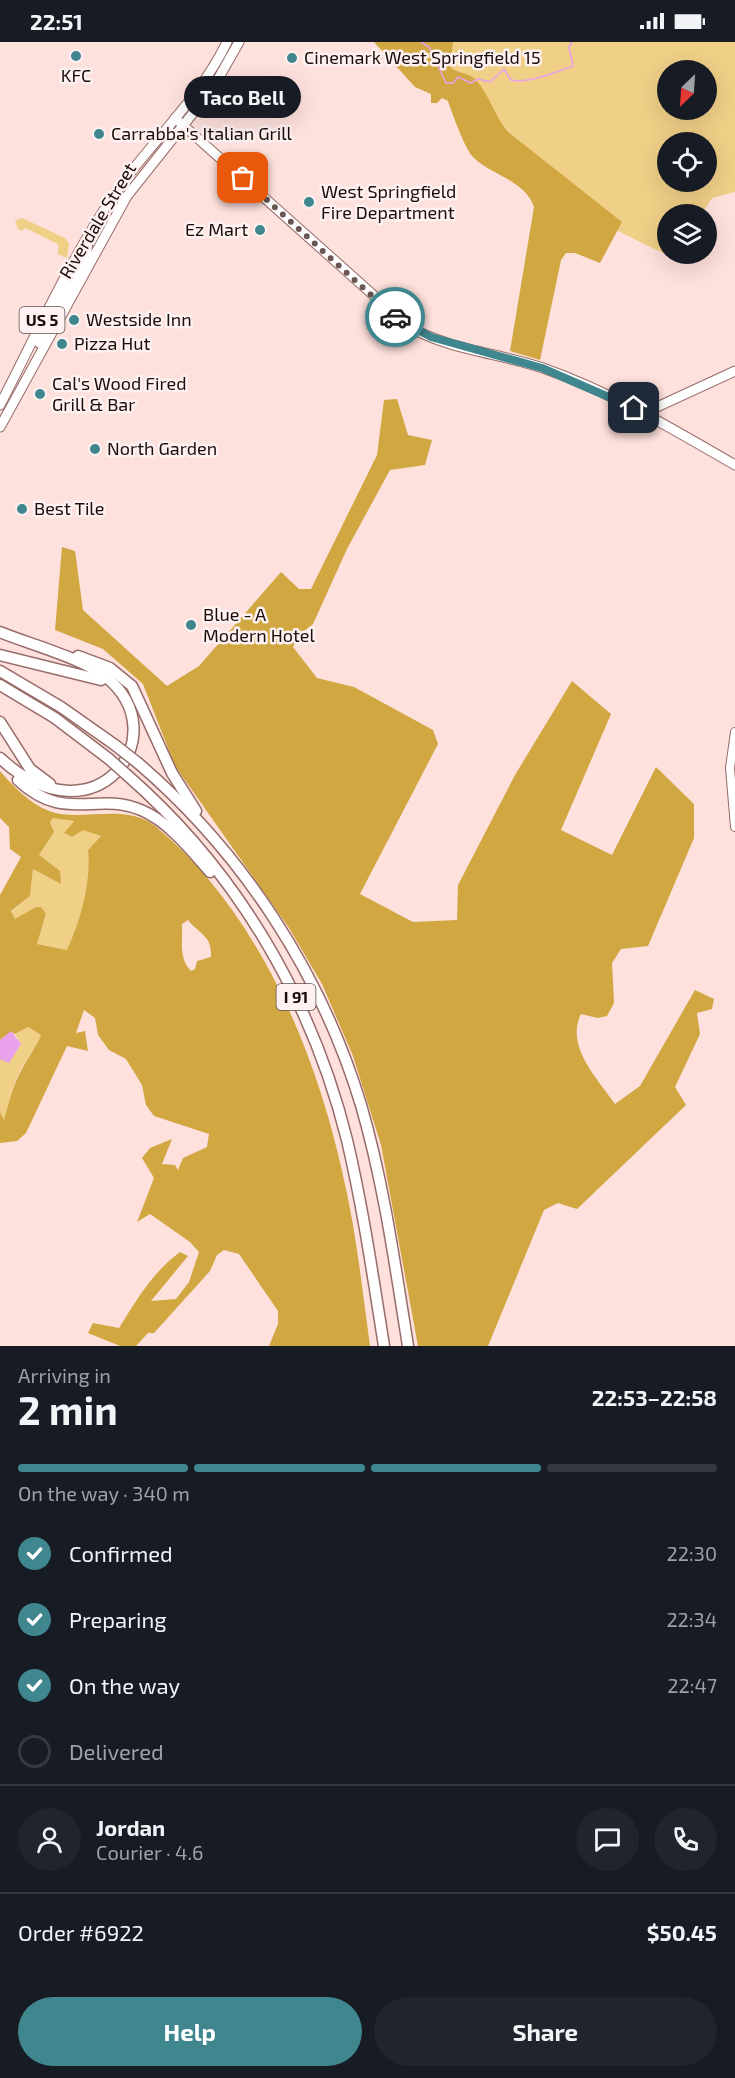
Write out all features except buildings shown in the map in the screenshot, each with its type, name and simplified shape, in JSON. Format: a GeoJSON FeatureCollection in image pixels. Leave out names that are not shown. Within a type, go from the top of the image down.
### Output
{"type":"FeatureCollection","features":[{"type":"Feature","properties":{"kind":"highway"},"geometry":{"type":"LineString","coordinates":[[0,630],[98,672],[118,689],[129,710],[133,734],[129,754],[114,775],[92,788],[69,793],[46,789],[22,776],[0,759]]}},
{"type":"Feature","properties":{"kind":"highway"},"geometry":{"type":"LineString","coordinates":[[0,630],[101,664],[126,679],[139,698],[180,787],[233,862]]}},
{"type":"Feature","properties":{"kind":"highway"},"geometry":{"type":"LineString","coordinates":[[0,655],[96,677],[116,690],[129,710]]}},
{"type":"Feature","properties":{"kind":"highway","name":"I 91"},"geometry":{"type":"LineString","coordinates":[[0,671],[53,702],[115,745],[183,805],[233,862],[266,906],[296,954],[326,1012],[347,1063],[364,1116],[379,1179],[408,1346]]}},
{"type":"Feature","properties":{"kind":"highway","name":"I 91"},"geometry":{"type":"LineString","coordinates":[[0,685],[55,718],[127,775],[198,847],[253,921],[302,1009],[332,1086],[354,1174],[384,1346]]}},
{"type":"Feature","properties":{"kind":"highway"},"geometry":{"type":"LineString","coordinates":[[0,722],[28,766],[42,779],[69,789],[92,788]]}},
{"type":"Feature","properties":{"kind":"highway"},"geometry":{"type":"LineString","coordinates":[[0,759],[26,787],[49,801],[69,805],[130,807],[152,816],[190,850],[253,921]]}},
{"type":"Feature","properties":{"kind":"main road","name":"Riverdale Street"},"geometry":{"type":"LineString","coordinates":[[0,405],[88,236],[132,170],[193,97],[227,42]]}},
{"type":"Feature","properties":{"kind":"main road","name":"Riverdale Street"},"geometry":{"type":"LineString","coordinates":[[0,426],[107,231],[144,173],[183,128],[221,76],[239,42]]}},
{"type":"Feature","properties":{"kind":"main road"},"geometry":{"type":"LineString","coordinates":[[172,122],[183,128],[408,326],[438,340],[552,371],[644,413],[735,465]]}},
{"type":"Feature","properties":{"kind":"main road"},"geometry":{"type":"LineString","coordinates":[[29,371],[33,355],[87,251],[88,236],[107,231]]}},
{"type":"Feature","properties":{"kind":"main road"},"geometry":{"type":"LineString","coordinates":[[644,413],[735,371]]}},
{"type":"Feature","properties":{"kind":"street"},"geometry":{"type":"LineString","coordinates":[[735,732],[730,768],[735,826]]}},
{"type":"Feature","properties":{"kind":"shaded area"},"geometry":{"type":"Polygon","coordinates":[[[374,42],[453,42],[450,67],[475,79],[484,90],[508,132],[622,222],[600,263],[575,253],[566,253],[561,260],[540,360],[510,351],[534,207],[530,198],[516,184],[473,157],[448,101],[442,98],[437,103],[431,103],[431,94],[415,87],[374,42]]]}},
{"type":"Feature","properties":{"kind":"shaded area"},"geometry":{"type":"Polygon","coordinates":[[[433,42],[735,42],[735,192],[712,198],[708,204],[657,204],[657,250],[612,228],[486,134],[433,42]]]}},
{"type":"Feature","properties":{"kind":"shaded area"},"geometry":{"type":"Polygon","coordinates":[[[22,218],[65,238],[69,243],[67,258],[58,254],[58,244],[25,228],[22,231],[18,229],[15,221],[22,218]]]}},
{"type":"Feature","properties":{"kind":"shaded area"},"geometry":{"type":"Polygon","coordinates":[[[397,399],[408,435],[432,440],[425,465],[390,470],[347,549],[313,624],[299,635],[293,647],[317,678],[354,687],[433,730],[438,744],[360,894],[413,922],[457,920],[458,885],[515,775],[572,681],[611,714],[561,830],[612,855],[656,767],[694,804],[694,838],[648,946],[621,949],[612,963],[614,1003],[607,1016],[598,1018],[581,1014],[577,1026],[577,1038],[585,1061],[615,1104],[640,1086],[695,990],[714,999],[712,1009],[697,1013],[700,1034],[675,1087],[686,1105],[577,1209],[558,1203],[544,1210],[488,1346],[418,1346],[381,1145],[353,1056],[322,984],[289,928],[175,766],[143,684],[103,649],[55,630],[62,547],[75,551],[83,610],[167,686],[199,666],[281,572],[299,589],[311,589],[377,455],[384,400],[397,399]]]}},
{"type":"Feature","properties":{"kind":"shaded area"},"geometry":{"type":"Polygon","coordinates":[[[0,771],[28,799],[49,811],[75,815],[130,815],[143,819],[155,826],[191,860],[223,897],[251,939],[276,983],[315,1076],[330,1124],[347,1193],[370,1346],[269,1346],[278,1324],[278,1311],[239,1254],[224,1250],[217,1255],[210,1271],[154,1333],[148,1333],[136,1346],[120,1346],[88,1333],[93,1323],[119,1328],[154,1277],[180,1252],[188,1256],[151,1301],[176,1299],[189,1282],[199,1252],[190,1242],[150,1214],[137,1222],[154,1178],[142,1158],[150,1148],[172,1139],[162,1164],[175,1165],[178,1170],[183,1158],[207,1147],[209,1134],[154,1116],[146,1105],[142,1085],[126,1059],[109,1050],[98,1035],[95,1018],[84,1010],[76,1033],[85,1031],[88,1051],[67,1046],[26,1133],[17,1141],[0,1143],[0,1112],[4,1120],[16,1081],[41,1035],[28,1027],[15,1034],[11,1032],[0,1040],[0,895],[21,857],[10,849],[9,827],[0,818],[0,771]],[[53,818],[50,822],[54,832],[39,855],[60,871],[61,884],[33,869],[30,896],[11,911],[15,919],[36,907],[41,907],[46,914],[37,944],[67,950],[84,901],[88,875],[88,850],[101,836],[83,830],[72,837],[64,833],[74,821],[53,818]],[[188,920],[182,924],[182,949],[184,961],[191,971],[195,969],[197,961],[211,957],[211,950],[207,939],[188,920]]]}},
{"type":"Feature","properties":{"kind":"shaded area"},"geometry":{"type":"Polygon","coordinates":[[[53,817],[74,821],[64,833],[72,837],[83,829],[101,836],[88,850],[89,863],[84,901],[67,950],[37,944],[46,915],[36,907],[15,920],[11,912],[30,896],[33,869],[61,884],[39,855],[54,832],[50,822],[53,817]]]}},
{"type":"Feature","properties":{"kind":"shaded area"},"geometry":{"type":"Polygon","coordinates":[[[28,1027],[41,1035],[19,1073],[4,1121],[0,1112],[0,1058],[9,1063],[21,1044],[15,1034],[28,1027]]]}},
{"type":"Feature","properties":{"kind":"shaded area"},"geometry":{"type":"Polygon","coordinates":[[[11,1031],[21,1044],[9,1063],[0,1059],[0,1040],[11,1031]]]}},
{"type":"Feature","properties":{"kind":"waterway"},"geometry":{"type":"LineString","coordinates":[[421,42],[429,47],[446,83],[453,83],[458,77],[471,83],[478,79],[490,82],[504,69],[511,80],[518,81],[550,74],[573,66],[569,47],[572,42]]}},
{"type":"Feature","properties":{"kind":"way so far"},"geometry":{"type":"LineString","coordinates":[[243,178],[339,263],[395,317]]}},
{"type":"Feature","properties":{"kind":"place","name":"KFC"},"geometry":{"type":"Point","coordinates":[76,56]}},
{"type":"Feature","properties":{"kind":"place","name":"Cinemark West Springfield 15"},"geometry":{"type":"Point","coordinates":[292,58]}},
{"type":"Feature","properties":{"kind":"place","name":"Carrabba's Italian Grill"},"geometry":{"type":"Point","coordinates":[99,134]}},
{"type":"Feature","properties":{"kind":"place","name":"Taco Bell"},"geometry":{"type":"Point","coordinates":[243,178]}},
{"type":"Feature","properties":{"kind":"place","name":"West Springfield Fire Department"},"geometry":{"type":"Point","coordinates":[309,202]}},
{"type":"Feature","properties":{"kind":"place","name":"Ez Mart"},"geometry":{"type":"Point","coordinates":[260,230]}},
{"type":"Feature","properties":{"kind":"place","name":"Westside Inn"},"geometry":{"type":"Point","coordinates":[74,320]}},
{"type":"Feature","properties":{"kind":"place","name":"Pizza Hut"},"geometry":{"type":"Point","coordinates":[62,344]}},
{"type":"Feature","properties":{"kind":"place","name":"Cal's Wood Fired Grill & Bar"},"geometry":{"type":"Point","coordinates":[40,394]}},
{"type":"Feature","properties":{"kind":"place","name":"North Garden"},"geometry":{"type":"Point","coordinates":[95,449]}},
{"type":"Feature","properties":{"kind":"place","name":"Best Tile"},"geometry":{"type":"Point","coordinates":[22,509]}},
{"type":"Feature","properties":{"kind":"place","name":"Blue - A Modern Hotel"},"geometry":{"type":"Point","coordinates":[191,625]}},
{"type":"Feature","properties":{"kind":"route"},"geometry":{"type":"LineString","coordinates":[[395,317],[431,337],[542,368],[634,408]]}}]}
